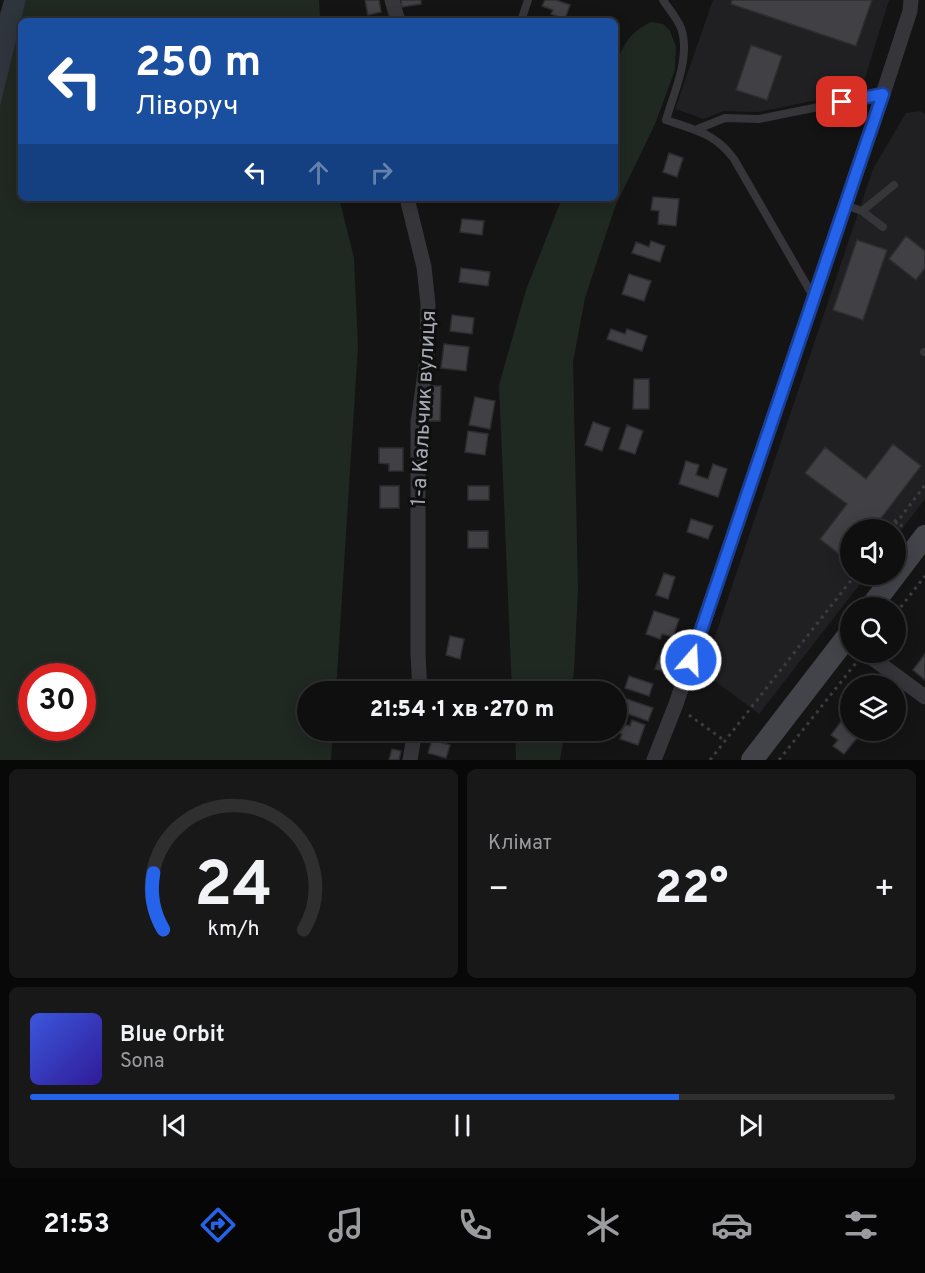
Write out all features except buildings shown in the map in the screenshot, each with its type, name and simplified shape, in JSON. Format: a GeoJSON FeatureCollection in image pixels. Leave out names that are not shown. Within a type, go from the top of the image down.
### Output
{"type":"FeatureCollection","features":[{"type":"Feature","properties":{"kind":"street"},"geometry":{"type":"LineString","coordinates":[[392,0],[397,18]]}},
{"type":"Feature","properties":{"kind":"street"},"geometry":{"type":"LineString","coordinates":[[654,760],[676,705],[883,94],[910,11],[911,0]]}},
{"type":"Feature","properties":{"kind":"street","name":"1-а Кальчик вулиця"},"geometry":{"type":"LineString","coordinates":[[408,201],[424,267],[428,304],[427,359],[417,433],[419,681]]}},
{"type":"Feature","properties":{"kind":"street"},"geometry":{"type":"LineString","coordinates":[[878,597],[925,536]]}},
{"type":"Feature","properties":{"kind":"street"},"geometry":{"type":"LineString","coordinates":[[752,760],[840,649]]}},
{"type":"Feature","properties":{"kind":"street"},"geometry":{"type":"LineString","coordinates":[[878,663],[925,697]]}},
{"type":"Feature","properties":{"kind":"street"},"geometry":{"type":"LineString","coordinates":[[411,760],[414,741]]}},
{"type":"Feature","properties":{"kind":"lane"},"geometry":{"type":"LineString","coordinates":[[523,18],[528,0]]}},
{"type":"Feature","properties":{"kind":"lane"},"geometry":{"type":"LineString","coordinates":[[663,0],[680,25],[684,40],[684,56],[666,120],[710,135],[724,145],[814,297]]}},
{"type":"Feature","properties":{"kind":"lane"},"geometry":{"type":"LineString","coordinates":[[695,130],[725,118],[759,119],[883,94]]}},
{"type":"Feature","properties":{"kind":"lane"},"geometry":{"type":"LineString","coordinates":[[862,211],[894,184]]}},
{"type":"Feature","properties":{"kind":"lane"},"geometry":{"type":"LineString","coordinates":[[845,205],[862,211],[883,227]]}},
{"type":"Feature","properties":{"kind":"path"},"geometry":{"type":"LineString","coordinates":[[897,519],[925,485]]}},
{"type":"Feature","properties":{"kind":"path"},"geometry":{"type":"LineString","coordinates":[[906,600],[925,576]]}},
{"type":"Feature","properties":{"kind":"path"},"geometry":{"type":"LineString","coordinates":[[710,760],[847,585]]}},
{"type":"Feature","properties":{"kind":"path"},"geometry":{"type":"LineString","coordinates":[[779,760],[856,663]]}},
{"type":"Feature","properties":{"kind":"path"},"geometry":{"type":"LineString","coordinates":[[676,705],[724,741]]}},
{"type":"Feature","properties":{"kind":"shaded area"},"geometry":{"type":"Polygon","coordinates":[[[4,0],[26,0],[22,18],[18,18],[18,33],[0,107],[0,14],[4,0]]]}},
{"type":"Feature","properties":{"kind":"shaded area"},"geometry":{"type":"Polygon","coordinates":[[[26,0],[319,0],[320,18],[22,18],[26,0]]]}},
{"type":"Feature","properties":{"kind":"shaded area"},"geometry":{"type":"Polygon","coordinates":[[[713,0],[889,0],[861,91],[758,112],[723,111],[704,119],[675,109],[713,0]]]}},
{"type":"Feature","properties":{"kind":"shaded area"},"geometry":{"type":"Polygon","coordinates":[[[651,22],[663,24],[670,31],[676,47],[675,70],[655,124],[618,201],[618,58],[628,40],[637,30],[651,22]]]}},
{"type":"Feature","properties":{"kind":"shaded area"},"geometry":{"type":"Polygon","coordinates":[[[18,33],[18,201],[340,201],[354,258],[358,346],[337,681],[297,681],[297,741],[332,741],[331,760],[0,760],[0,107],[18,33]]]}},
{"type":"Feature","properties":{"kind":"shaded area"},"geometry":{"type":"Polygon","coordinates":[[[921,111],[925,114],[925,499],[906,524],[906,519],[840,519],[840,585],[859,585],[850,597],[840,597],[840,610],[759,714],[703,672],[873,169],[906,113],[921,111]]]}},
{"type":"Feature","properties":{"kind":"shaded area"},"geometry":{"type":"Polygon","coordinates":[[[561,201],[618,201],[585,298],[573,362],[578,588],[573,681],[512,681],[499,385],[526,290],[561,201]]]}},
{"type":"Feature","properties":{"kind":"shaded area"},"geometry":{"type":"Polygon","coordinates":[[[515,741],[563,741],[560,760],[516,760],[515,741]]]}},
{"type":"Feature","properties":{"kind":"route"},"geometry":{"type":"LineString","coordinates":[[691,660],[883,94],[842,102]]}}]}
